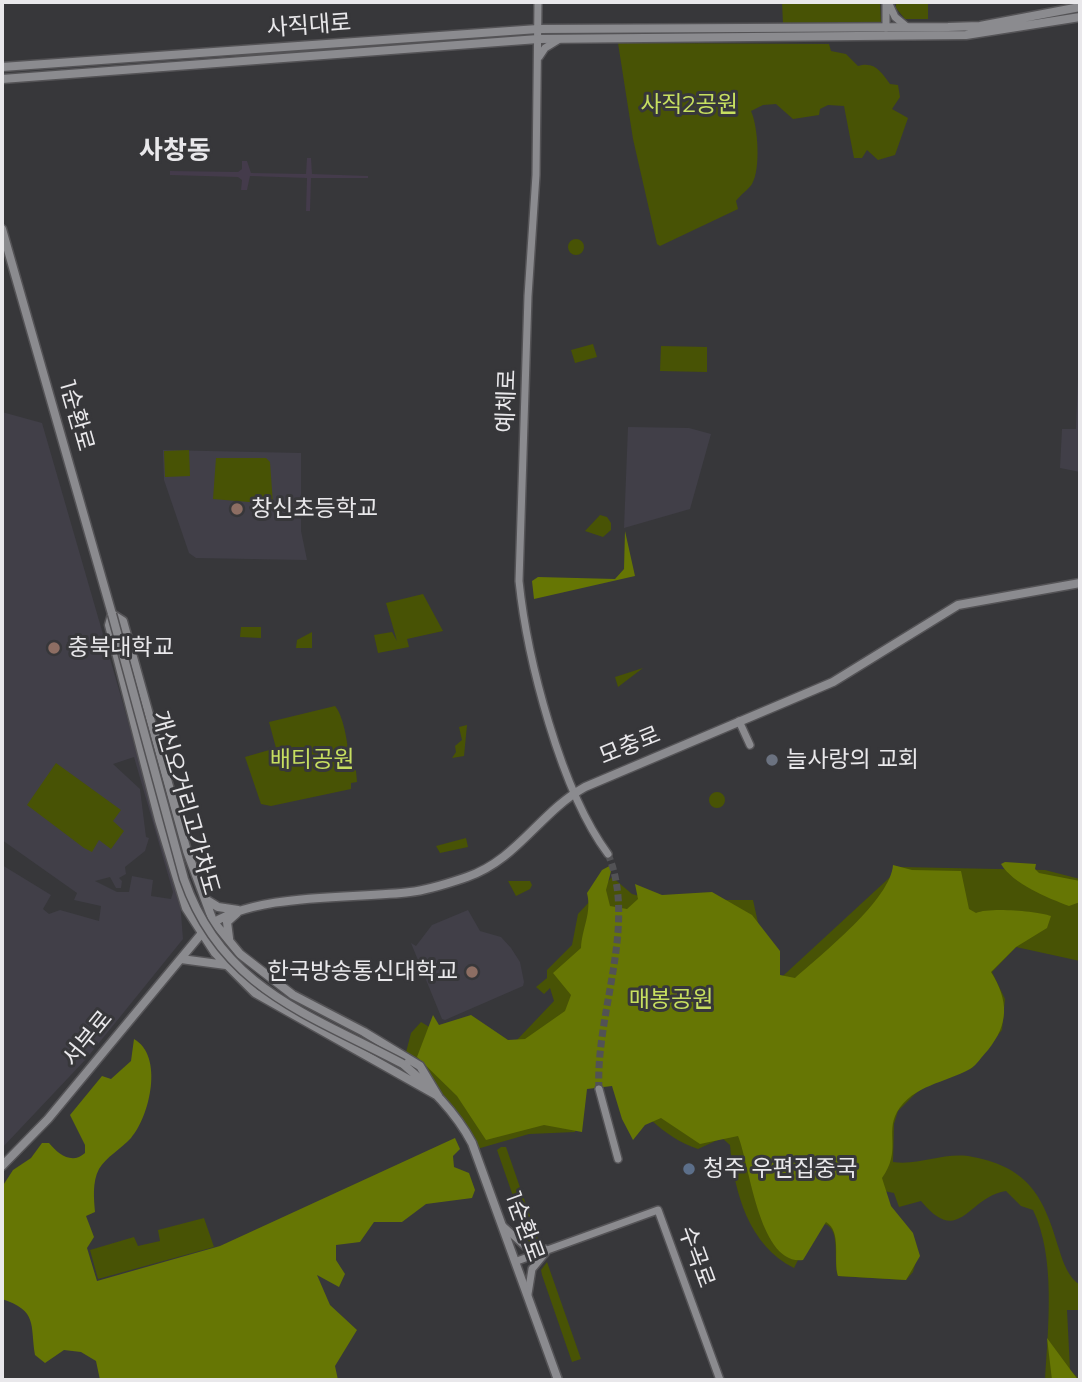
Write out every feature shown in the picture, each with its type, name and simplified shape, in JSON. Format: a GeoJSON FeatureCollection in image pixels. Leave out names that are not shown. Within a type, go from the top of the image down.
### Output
{"type":"FeatureCollection","features":[{"type":"Feature","properties":{"kind":"main road","name":"사직대로"},"geometry":{"type":"LineString","coordinates":[[2,67],[538,29],[981,26],[1080,7]]}},
{"type":"Feature","properties":{"kind":"main road","name":"사직대로"},"geometry":{"type":"LineString","coordinates":[[2,79],[538,39],[934,36],[985,33],[1080,17]]}},
{"type":"Feature","properties":{"kind":"main road","name":"1순환로"},"geometry":{"type":"LineString","coordinates":[[2,229],[111,614],[109,625],[159,820],[186,908],[226,965],[266,1000],[438,1096]]}},
{"type":"Feature","properties":{"kind":"main road","name":"모충로"},"geometry":{"type":"LineString","coordinates":[[201,933],[213,921],[252,909],[312,898],[415,892],[465,878],[504,859],[574,793],[601,778],[846,676],[958,605],[1080,583]]}},
{"type":"Feature","properties":{"kind":"main road"},"geometry":{"type":"LineString","coordinates":[[111,614],[123,621],[187,851],[213,921],[260,972],[293,995],[365,1032],[420,1066],[438,1096]]}},
{"type":"Feature","properties":{"kind":"main road","name":"개신오거리고가차도"},"geometry":{"type":"LineString","coordinates":[[111,614],[184,879],[200,920],[216,945],[279,1000],[403,1064]]}},
{"type":"Feature","properties":{"kind":"main road"},"geometry":{"type":"LineString","coordinates":[[202,897],[218,907],[252,909]]}},
{"type":"Feature","properties":{"kind":"main road"},"geometry":{"type":"LineString","coordinates":[[232,944],[227,922],[238,912]]}},
{"type":"Feature","properties":{"kind":"main road","name":"서부로"},"geometry":{"type":"LineString","coordinates":[[2,1166],[48,1119],[201,933]]}},
{"type":"Feature","properties":{"kind":"main road"},"geometry":{"type":"LineString","coordinates":[[181,959],[226,965]]}},
{"type":"Feature","properties":{"kind":"main road","name":"1순환로"},"geometry":{"type":"LineString","coordinates":[[403,1064],[438,1096],[472,1143],[558,1380]]}},
{"type":"Feature","properties":{"kind":"street","name":"예체로"},"geometry":{"type":"LineString","coordinates":[[538,2],[519,581],[530,645],[557,744],[584,817],[608,854]]}},
{"type":"Feature","properties":{"kind":"street"},"geometry":{"type":"LineString","coordinates":[[887,2],[895,17],[907,27]]}},
{"type":"Feature","properties":{"kind":"street"},"geometry":{"type":"LineString","coordinates":[[886,28],[887,2]]}},
{"type":"Feature","properties":{"kind":"street"},"geometry":{"type":"LineString","coordinates":[[538,57],[545,48],[560,39]]}},
{"type":"Feature","properties":{"kind":"street"},"geometry":{"type":"LineString","coordinates":[[739,721],[750,745]]}},
{"type":"Feature","properties":{"kind":"street"},"geometry":{"type":"LineString","coordinates":[[599,1089],[618,1159]]}},
{"type":"Feature","properties":{"kind":"street","name":"수곡로"},"geometry":{"type":"LineString","coordinates":[[517,1261],[658,1210],[720,1380]]}},
{"type":"Feature","properties":{"kind":"street"},"geometry":{"type":"LineString","coordinates":[[504,1227],[526,1247],[549,1249]]}},
{"type":"Feature","properties":{"kind":"street"},"geometry":{"type":"LineString","coordinates":[[528,1294],[534,1266],[549,1249]]}},
{"type":"Feature","properties":{"kind":"shaded area"},"geometry":{"type":"Polygon","coordinates":[[[307,158],[311,158],[312,174],[368,178],[311,178],[310,211],[306,211],[307,178],[250,176],[247,190],[241,190],[242,180],[238,177],[170,175],[170,171],[238,172],[242,169],[242,161],[247,161],[251,173],[306,174],[307,158]]]}},
{"type":"Feature","properties":{"kind":"shaded area"},"geometry":{"type":"Polygon","coordinates":[[[1078,378],[1080,472],[1060,468],[1062,429],[1076,429],[1078,378]]]}},
{"type":"Feature","properties":{"kind":"shaded area","name":"충북대학교"},"geometry":{"type":"Polygon","coordinates":[[[2,412],[42,423],[180,901],[183,939],[86,1059],[2,1148],[2,865],[51,895],[43,909],[49,914],[60,910],[99,921],[101,906],[74,900],[77,893],[2,840],[2,412]],[[134,757],[113,764],[140,789],[146,837],[149,838],[145,851],[125,867],[126,874],[119,878],[122,881],[121,888],[116,888],[110,877],[95,881],[117,892],[129,892],[132,876],[153,880],[151,896],[171,899],[173,892],[134,757]]]}},
{"type":"Feature","properties":{"kind":"shaded area"},"geometry":{"type":"Polygon","coordinates":[[[628,427],[689,428],[711,434],[690,509],[624,528],[628,427]]]}},
{"type":"Feature","properties":{"kind":"shaded area","name":"창신초등학교"},"geometry":{"type":"Polygon","coordinates":[[[163,450],[301,453],[301,531],[307,560],[196,558],[189,553],[164,480],[163,450]]]}},
{"type":"Feature","properties":{"kind":"shaded area","name":"한국방송통신대학교"},"geometry":{"type":"Polygon","coordinates":[[[468,910],[480,931],[501,937],[511,948],[520,962],[524,982],[523,986],[445,1020],[442,1019],[411,943],[416,946],[432,925],[468,910]]]}},
{"type":"Feature","properties":{"kind":"green space"},"geometry":{"type":"Polygon","coordinates":[[[782,2],[880,2],[881,23],[783,24],[782,2]]]}},
{"type":"Feature","properties":{"kind":"green space"},"geometry":{"type":"Polygon","coordinates":[[[896,2],[928,2],[928,19],[905,19],[896,8],[896,2]]]}},
{"type":"Feature","properties":{"kind":"green space","name":"사직2공원"},"geometry":{"type":"Polygon","coordinates":[[[618,43],[829,44],[831,51],[846,54],[858,66],[873,66],[890,84],[898,85],[900,97],[892,109],[908,118],[895,155],[878,160],[867,150],[862,158],[854,158],[844,106],[828,105],[820,109],[819,115],[793,119],[776,104],[763,105],[751,111],[757,137],[757,168],[752,184],[736,201],[738,209],[660,246],[657,244],[633,139],[618,43]]]}},
{"type":"Feature","properties":{"kind":"green space"},"geometry":{"type":"Polygon","coordinates":[[[573,239],[579,239],[584,247],[582,253],[573,255],[568,250],[568,244],[573,239]]]}},
{"type":"Feature","properties":{"kind":"green space"},"geometry":{"type":"Polygon","coordinates":[[[593,344],[597,357],[575,363],[571,350],[593,344]]]}},
{"type":"Feature","properties":{"kind":"green space"},"geometry":{"type":"Polygon","coordinates":[[[661,346],[707,347],[707,372],[660,371],[661,346]]]}},
{"type":"Feature","properties":{"kind":"green space"},"geometry":{"type":"Polygon","coordinates":[[[189,450],[190,476],[165,477],[164,451],[189,450]]]}},
{"type":"Feature","properties":{"kind":"green space"},"geometry":{"type":"Polygon","coordinates":[[[216,458],[266,458],[270,462],[273,504],[213,499],[216,458]]]}},
{"type":"Feature","properties":{"kind":"green space"},"geometry":{"type":"Polygon","coordinates":[[[600,515],[607,517],[611,523],[611,530],[603,537],[585,531],[600,515]]]}},
{"type":"Feature","properties":{"kind":"green space"},"geometry":{"type":"Polygon","coordinates":[[[625,531],[635,576],[534,599],[532,581],[538,577],[615,579],[624,569],[625,531]]]}},
{"type":"Feature","properties":{"kind":"green space"},"geometry":{"type":"Polygon","coordinates":[[[423,594],[443,631],[407,639],[409,647],[378,653],[374,635],[392,632],[397,641],[386,603],[423,594]]]}},
{"type":"Feature","properties":{"kind":"green space"},"geometry":{"type":"Polygon","coordinates":[[[241,627],[261,627],[261,638],[240,637],[241,627]]]}},
{"type":"Feature","properties":{"kind":"green space"},"geometry":{"type":"Polygon","coordinates":[[[312,632],[312,648],[296,648],[297,640],[312,632]]]}},
{"type":"Feature","properties":{"kind":"green space"},"geometry":{"type":"Polygon","coordinates":[[[643,668],[618,687],[615,677],[643,668]]]}},
{"type":"Feature","properties":{"kind":"green space","name":"배티공원"},"geometry":{"type":"Polygon","coordinates":[[[335,706],[347,741],[349,763],[356,771],[357,782],[351,783],[351,789],[271,806],[261,804],[245,757],[276,748],[269,722],[335,706]]]}},
{"type":"Feature","properties":{"kind":"green space"},"geometry":{"type":"Polygon","coordinates":[[[467,725],[464,756],[452,758],[456,752],[455,746],[462,740],[459,727],[467,725]]]}},
{"type":"Feature","properties":{"kind":"green space"},"geometry":{"type":"Polygon","coordinates":[[[56,763],[121,810],[113,821],[124,831],[111,849],[99,840],[92,852],[84,848],[27,805],[56,763]]]}},
{"type":"Feature","properties":{"kind":"green space"},"geometry":{"type":"Polygon","coordinates":[[[717,792],[725,800],[717,808],[709,800],[717,792]]]}},
{"type":"Feature","properties":{"kind":"green space"},"geometry":{"type":"Polygon","coordinates":[[[466,838],[468,847],[440,853],[436,846],[466,838]]]}},
{"type":"Feature","properties":{"kind":"green space","name":"매봉공원"},"geometry":{"type":"Polygon","coordinates":[[[613,864],[606,890],[610,906],[627,909],[638,899],[635,884],[662,895],[712,892],[752,915],[780,951],[780,975],[795,978],[868,910],[889,879],[893,865],[912,870],[961,871],[969,909],[976,913],[1013,910],[1051,916],[1047,928],[1016,947],[991,972],[1001,993],[1004,1012],[1000,1031],[988,1050],[970,1069],[921,1090],[897,1112],[892,1128],[891,1159],[882,1178],[891,1206],[913,1233],[920,1256],[906,1280],[838,1276],[836,1239],[831,1226],[826,1222],[803,1260],[788,1258],[776,1247],[766,1231],[738,1136],[700,1144],[661,1118],[645,1125],[633,1140],[622,1119],[612,1086],[587,1089],[582,1132],[544,1125],[486,1140],[457,1096],[417,1057],[433,1015],[439,1025],[471,1015],[508,1040],[525,1039],[565,1011],[571,995],[553,973],[581,948],[588,914],[587,893],[602,870],[613,864]]]}},
{"type":"Feature","properties":{"kind":"green space"},"geometry":{"type":"Polygon","coordinates":[[[1001,864],[1036,864],[1035,869],[1039,873],[1080,881],[1080,902],[1069,906],[1032,890],[1007,871],[1001,864]]]}},
{"type":"Feature","properties":{"kind":"green space","name":"매봉공원"},"geometry":{"type":"Polygon","coordinates":[[[901,867],[1045,870],[1080,879],[1080,961],[1016,947],[992,972],[1005,999],[1002,1030],[972,1068],[920,1089],[898,1111],[894,1124],[893,1162],[953,1156],[973,1157],[1008,1169],[1032,1188],[1047,1215],[1062,1260],[1080,1285],[1080,1310],[1067,1310],[1070,1370],[1080,1380],[1045,1380],[1049,1293],[1045,1249],[1033,1210],[1021,1206],[1006,1191],[993,1195],[964,1216],[945,1220],[934,1214],[921,1201],[899,1207],[894,1193],[859,1186],[916,1261],[913,1272],[906,1280],[838,1276],[834,1234],[825,1224],[816,1224],[794,1268],[778,1258],[755,1232],[740,1199],[730,1145],[722,1138],[698,1149],[685,1144],[652,1121],[616,1082],[584,1082],[575,1132],[529,1134],[477,1149],[445,1100],[404,1060],[411,1033],[421,1022],[431,1028],[498,1045],[515,1042],[554,1001],[550,988],[544,994],[536,987],[547,978],[547,970],[572,945],[578,914],[612,877],[632,894],[654,900],[753,900],[772,986],[901,867]]]}},
{"type":"Feature","properties":{"kind":"green space"},"geometry":{"type":"Polygon","coordinates":[[[508,881],[530,881],[532,885],[530,889],[516,896],[508,881]]]}},
{"type":"Feature","properties":{"kind":"green space"},"geometry":{"type":"Polygon","coordinates":[[[134,1039],[143,1047],[149,1059],[151,1087],[138,1128],[102,1165],[95,1179],[95,1212],[86,1216],[94,1237],[87,1248],[97,1281],[220,1246],[455,1138],[460,1149],[453,1156],[454,1167],[469,1173],[475,1190],[472,1198],[426,1204],[402,1222],[374,1222],[360,1242],[336,1245],[336,1260],[345,1274],[339,1287],[317,1275],[330,1305],[357,1330],[335,1366],[338,1380],[100,1380],[96,1361],[81,1352],[64,1350],[45,1363],[35,1355],[32,1327],[27,1314],[22,1308],[2,1299],[2,1187],[13,1170],[31,1158],[42,1143],[49,1143],[70,1158],[85,1153],[85,1145],[70,1115],[102,1076],[111,1079],[131,1061],[134,1039]]]}},
{"type":"Feature","properties":{"kind":"green space"},"geometry":{"type":"Polygon","coordinates":[[[506,1147],[539,1242],[529,1242],[497,1150],[506,1147]]]}},
{"type":"Feature","properties":{"kind":"green space"},"geometry":{"type":"Polygon","coordinates":[[[204,1218],[214,1247],[98,1279],[90,1250],[134,1237],[138,1246],[160,1241],[158,1230],[204,1218]]]}},
{"type":"Feature","properties":{"kind":"green space"},"geometry":{"type":"Polygon","coordinates":[[[547,1262],[581,1359],[572,1362],[542,1275],[541,1270],[547,1262]]]}},
{"type":"Feature","properties":{"kind":"green space"},"geometry":{"type":"Polygon","coordinates":[[[1047,1338],[1078,1380],[1052,1380],[1047,1338]]]}},
{"type":"Feature","properties":{"kind":"tunnel"},"geometry":{"type":"LineString","coordinates":[[599,1089],[599,1060],[619,910],[616,881],[608,854]]}},
{"type":"Feature","properties":{"kind":"place","name":"창신초등학교"},"geometry":{"type":"Point","coordinates":[237,509]}},
{"type":"Feature","properties":{"kind":"place","name":"충북대학교"},"geometry":{"type":"Point","coordinates":[54,648]}},
{"type":"Feature","properties":{"kind":"place","name":"늘사랑의 교회"},"geometry":{"type":"Point","coordinates":[772,760]}},
{"type":"Feature","properties":{"kind":"place","name":"한국방송통신대학교"},"geometry":{"type":"Point","coordinates":[472,972]}},
{"type":"Feature","properties":{"kind":"place","name":"청주 우편집중국"},"geometry":{"type":"Point","coordinates":[689,1169]}},
{"type":"Feature","properties":{"kind":"district","name":"사창동"},"geometry":{"type":"Point","coordinates":[175,151]}}]}
